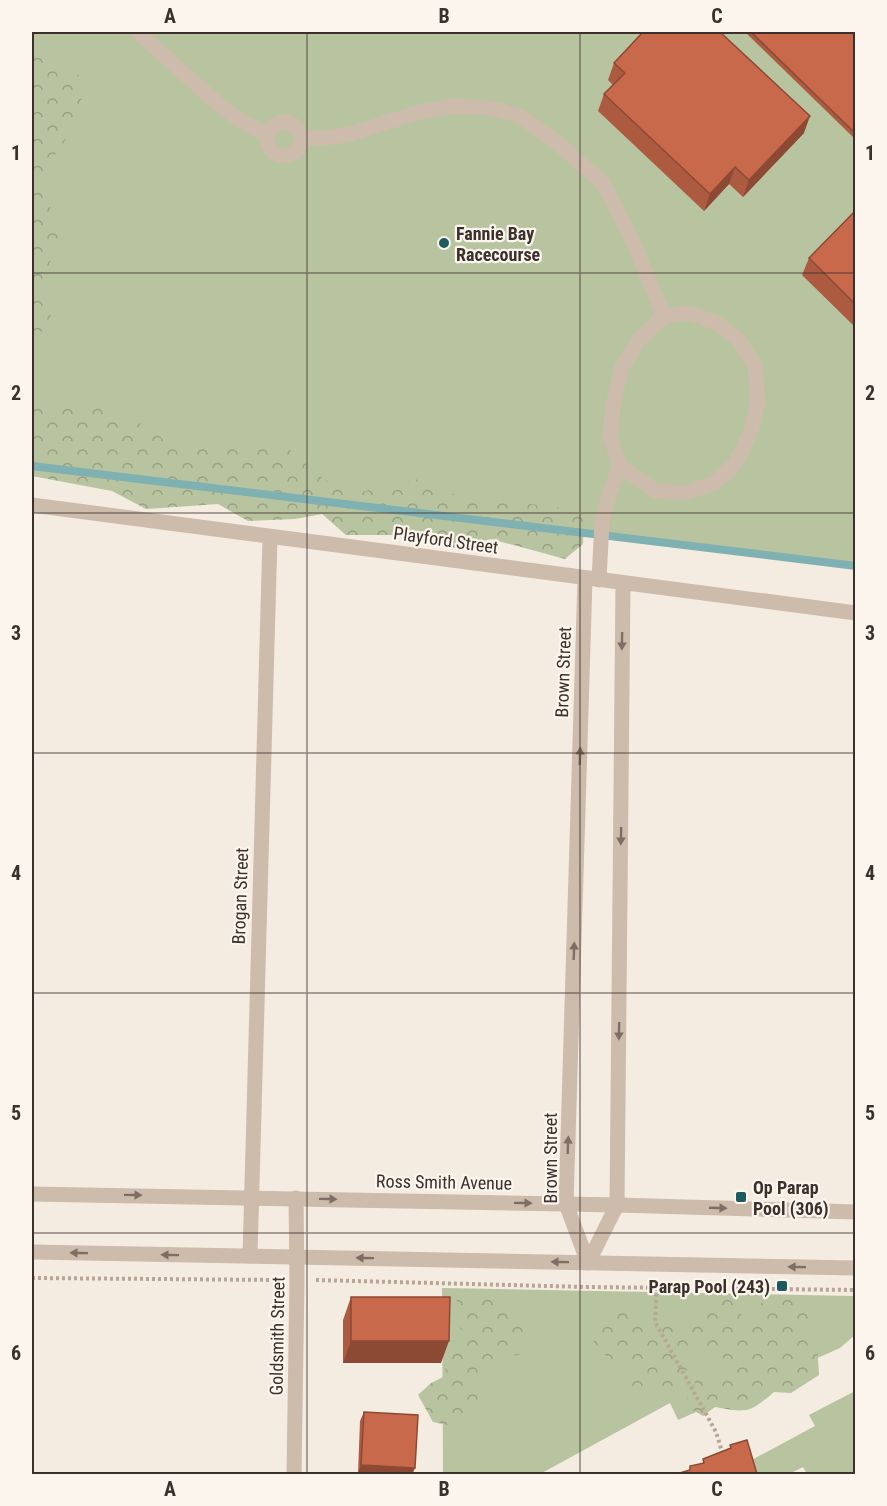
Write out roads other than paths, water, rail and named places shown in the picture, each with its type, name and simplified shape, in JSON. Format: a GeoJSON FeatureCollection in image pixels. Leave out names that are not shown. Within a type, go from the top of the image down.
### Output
{"type":"FeatureCollection","features":[{"type":"Feature","properties":{"kind":"street"},"geometry":{"type":"LineString","coordinates":[[138,32],[218,104],[267,135]]}},
{"type":"Feature","properties":{"kind":"street"},"geometry":{"type":"LineString","coordinates":[[301,138],[350,135],[420,112],[453,106],[491,108],[520,116],[554,140],[603,183],[629,233],[664,316]]}},
{"type":"Feature","properties":{"kind":"street"},"geometry":{"type":"LineString","coordinates":[[286,122],[298,129],[301,138],[297,150],[286,156],[279,156],[269,148],[267,135],[272,126],[286,122]]}},
{"type":"Feature","properties":{"kind":"street"},"geometry":{"type":"LineString","coordinates":[[690,313],[717,323],[738,339],[755,366],[758,403],[750,434],[735,464],[715,483],[686,493],[656,491],[620,466],[610,437],[612,405],[622,367],[639,340],[664,316],[690,313]]}},
{"type":"Feature","properties":{"kind":"street","name":"Brown Street"},"geometry":{"type":"LineString","coordinates":[[588,1263],[566,1204],[592,579],[601,547],[609,493],[620,466]]}},
{"type":"Feature","properties":{"kind":"street","name":"Playford Street"},"geometry":{"type":"LineString","coordinates":[[32,505],[855,613]]}},
{"type":"Feature","properties":{"kind":"street","name":"Brogan Street"},"geometry":{"type":"LineString","coordinates":[[250,1256],[270,537]]}},
{"type":"Feature","properties":{"kind":"street"},"geometry":{"type":"LineString","coordinates":[[588,1263],[617,1205],[623,583]]}},
{"type":"Feature","properties":{"kind":"street","name":"Ross Smith Avenue"},"geometry":{"type":"LineString","coordinates":[[32,1194],[252,1197],[855,1212]]}},
{"type":"Feature","properties":{"kind":"street","name":"Goldsmith Street"},"geometry":{"type":"LineString","coordinates":[[294,1474],[296,1198]]}},
{"type":"Feature","properties":{"kind":"street"},"geometry":{"type":"LineString","coordinates":[[32,1252],[855,1268]]}},
{"type":"Feature","properties":{"kind":"waterway"},"geometry":{"type":"LineString","coordinates":[[32,466],[856,566]]}},
{"type":"Feature","properties":{"kind":"place","name":"Fannie Bay Racecourse"},"geometry":{"type":"Point","coordinates":[444,243]}},
{"type":"Feature","properties":{"kind":"place","name":"Op Parap Pool (306)"},"geometry":{"type":"Point","coordinates":[741,1197]}},
{"type":"Feature","properties":{"kind":"place","name":"Parap Pool (243)"},"geometry":{"type":"Point","coordinates":[782,1286]}}]}
